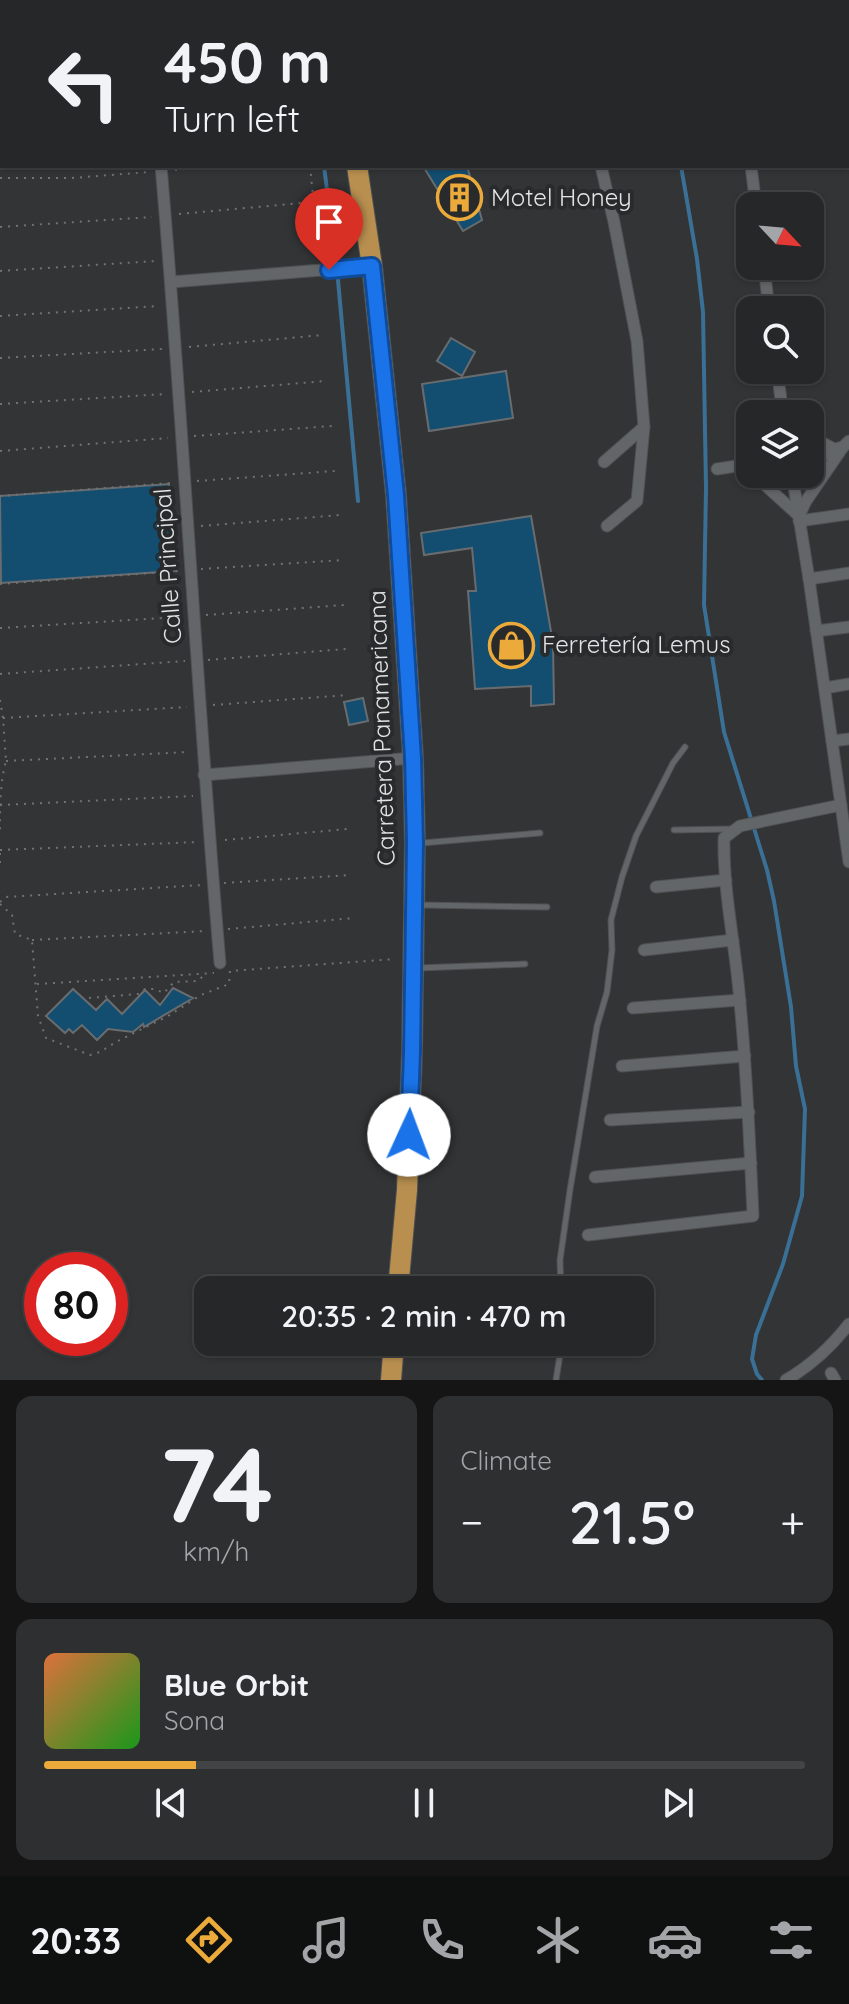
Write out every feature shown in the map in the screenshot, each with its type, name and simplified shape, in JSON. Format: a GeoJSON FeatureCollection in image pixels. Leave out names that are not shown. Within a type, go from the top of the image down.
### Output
{"type":"FeatureCollection","features":[{"type":"Feature","properties":{"kind":"highway","name":"Carretera Panamericana"},"geometry":{"type":"LineString","coordinates":[[357,168],[372,266],[396,495],[413,758],[412,1052],[407,1190],[399,1276]]}},
{"type":"Feature","properties":{"kind":"highway"},"geometry":{"type":"LineString","coordinates":[[391,1380],[393,1356]]}},
{"type":"Feature","properties":{"kind":"street","name":"Calle Principal"},"geometry":{"type":"LineString","coordinates":[[161,168],[220,963]]}},
{"type":"Feature","properties":{"kind":"street"},"geometry":{"type":"LineString","coordinates":[[601,168],[637,341],[644,427],[637,501],[607,526]]}},
{"type":"Feature","properties":{"kind":"street"},"geometry":{"type":"LineString","coordinates":[[751,168],[754,192]]}},
{"type":"Feature","properties":{"kind":"street"},"geometry":{"type":"LineString","coordinates":[[171,282],[372,266]]}},
{"type":"Feature","properties":{"kind":"street"},"geometry":{"type":"LineString","coordinates":[[604,462],[644,427]]}},
{"type":"Feature","properties":{"kind":"street"},"geometry":{"type":"LineString","coordinates":[[824,444],[834,449],[846,444]]}},
{"type":"Feature","properties":{"kind":"street"},"geometry":{"type":"LineString","coordinates":[[824,455],[846,444]]}},
{"type":"Feature","properties":{"kind":"street"},"geometry":{"type":"LineString","coordinates":[[799,518],[806,501],[846,444]]}},
{"type":"Feature","properties":{"kind":"street"},"geometry":{"type":"LineString","coordinates":[[834,461],[849,459]]}},
{"type":"Feature","properties":{"kind":"street"},"geometry":{"type":"LineString","coordinates":[[717,469],[736,467]]}},
{"type":"Feature","properties":{"kind":"street"},"geometry":{"type":"LineString","coordinates":[[770,488],[799,518]]}},
{"type":"Feature","properties":{"kind":"street"},"geometry":{"type":"LineString","coordinates":[[794,488],[849,862]]}},
{"type":"Feature","properties":{"kind":"street"},"geometry":{"type":"LineString","coordinates":[[799,518],[849,514]]}},
{"type":"Feature","properties":{"kind":"street"},"geometry":{"type":"LineString","coordinates":[[809,579],[849,573]]}},
{"type":"Feature","properties":{"kind":"street"},"geometry":{"type":"LineString","coordinates":[[816,631],[849,627]]}},
{"type":"Feature","properties":{"kind":"street"},"geometry":{"type":"LineString","coordinates":[[825,688],[849,684]]}},
{"type":"Feature","properties":{"kind":"street"},"geometry":{"type":"LineString","coordinates":[[832,741],[849,739]]}},
{"type":"Feature","properties":{"kind":"street"},"geometry":{"type":"LineString","coordinates":[[204,775],[413,758]]}},
{"type":"Feature","properties":{"kind":"street"},"geometry":{"type":"LineString","coordinates":[[588,1235],[753,1216],[745,1056],[724,838],[738,828],[841,805]]}},
{"type":"Feature","properties":{"kind":"street"},"geometry":{"type":"LineString","coordinates":[[656,887],[726,880]]}},
{"type":"Feature","properties":{"kind":"street"},"geometry":{"type":"LineString","coordinates":[[644,950],[733,940]]}},
{"type":"Feature","properties":{"kind":"street"},"geometry":{"type":"LineString","coordinates":[[633,1008],[740,1000]]}},
{"type":"Feature","properties":{"kind":"street"},"geometry":{"type":"LineString","coordinates":[[622,1066],[745,1056]]}},
{"type":"Feature","properties":{"kind":"street"},"geometry":{"type":"LineString","coordinates":[[610,1120],[749,1112]]}},
{"type":"Feature","properties":{"kind":"street"},"geometry":{"type":"LineString","coordinates":[[595,1177],[751,1163]]}},
{"type":"Feature","properties":{"kind":"street"},"geometry":{"type":"LineString","coordinates":[[786,1380],[831,1348],[849,1324]]}},
{"type":"Feature","properties":{"kind":"lane"},"geometry":{"type":"LineString","coordinates":[[561,1276],[570,1190],[597,1026],[607,992],[612,950],[611,920],[636,836],[673,763],[685,747]]}},
{"type":"Feature","properties":{"kind":"lane"},"geometry":{"type":"LineString","coordinates":[[674,830],[738,828]]}},
{"type":"Feature","properties":{"kind":"lane"},"geometry":{"type":"LineString","coordinates":[[415,843],[540,833]]}},
{"type":"Feature","properties":{"kind":"lane"},"geometry":{"type":"LineString","coordinates":[[414,905],[547,907]]}},
{"type":"Feature","properties":{"kind":"lane"},"geometry":{"type":"LineString","coordinates":[[412,963],[525,964]]}},
{"type":"Feature","properties":{"kind":"lane"},"geometry":{"type":"LineString","coordinates":[[556,1380],[560,1356]]}},
{"type":"Feature","properties":{"kind":"path"},"geometry":{"type":"LineString","coordinates":[[0,178],[72,178],[161,168]]}},
{"type":"Feature","properties":{"kind":"path"},"geometry":{"type":"LineString","coordinates":[[310,168],[321,270]]}},
{"type":"Feature","properties":{"kind":"path"},"geometry":{"type":"LineString","coordinates":[[0,227],[313,202]]}},
{"type":"Feature","properties":{"kind":"path"},"geometry":{"type":"LineString","coordinates":[[0,271],[169,260]]}},
{"type":"Feature","properties":{"kind":"path"},"geometry":{"type":"LineString","coordinates":[[0,316],[172,305]]}},
{"type":"Feature","properties":{"kind":"path"},"geometry":{"type":"LineString","coordinates":[[0,358],[175,348],[323,335]]}},
{"type":"Feature","properties":{"kind":"path"},"geometry":{"type":"LineString","coordinates":[[0,404],[326,381]]}},
{"type":"Feature","properties":{"kind":"path"},"geometry":{"type":"LineString","coordinates":[[0,451],[332,426]]}},
{"type":"Feature","properties":{"kind":"path"},"geometry":{"type":"LineString","coordinates":[[0,496],[335,471]]}},
{"type":"Feature","properties":{"kind":"path"},"geometry":{"type":"LineString","coordinates":[[187,527],[340,515]]}},
{"type":"Feature","properties":{"kind":"path"},"geometry":{"type":"LineString","coordinates":[[0,584],[344,560]]}},
{"type":"Feature","properties":{"kind":"path"},"geometry":{"type":"LineString","coordinates":[[0,628],[344,605]]}},
{"type":"Feature","properties":{"kind":"path"},"geometry":{"type":"LineString","coordinates":[[0,674],[346,649]]}},
{"type":"Feature","properties":{"kind":"path"},"geometry":{"type":"LineString","coordinates":[[3,718],[348,695]]}},
{"type":"Feature","properties":{"kind":"path"},"geometry":{"type":"LineString","coordinates":[[0,700],[6,761],[0,831]]}},
{"type":"Feature","properties":{"kind":"path"},"geometry":{"type":"LineString","coordinates":[[6,761],[203,752]]}},
{"type":"Feature","properties":{"kind":"path"},"geometry":{"type":"LineString","coordinates":[[0,805],[206,796]]}},
{"type":"Feature","properties":{"kind":"path"},"geometry":{"type":"LineString","coordinates":[[0,863],[0,850],[210,841],[347,829]]}},
{"type":"Feature","properties":{"kind":"path"},"geometry":{"type":"LineString","coordinates":[[351,875],[6,897],[0,903],[12,915],[15,934],[32,940],[217,930],[354,918]]}},
{"type":"Feature","properties":{"kind":"path"},"geometry":{"type":"LineString","coordinates":[[32,940],[38,1016],[46,1038],[90,1055],[168,1016],[201,995],[229,984],[230,971],[412,963]]}},
{"type":"Feature","properties":{"kind":"path"},"geometry":{"type":"LineString","coordinates":[[35,984],[216,973],[220,963]]}},
{"type":"Feature","properties":{"kind":"path"},"geometry":{"type":"LineString","coordinates":[[89,998],[138,994],[145,989],[164,993],[174,982],[197,981],[206,973]]}},
{"type":"Feature","properties":{"kind":"building","name":"Motel Honey"},"geometry":{"type":"Polygon","coordinates":[[[424,168],[468,168],[482,220],[463,231],[424,168]]]}},
{"type":"Feature","properties":{"kind":"building"},"geometry":{"type":"Polygon","coordinates":[[[451,338],[475,352],[462,376],[437,361],[451,338]]]}},
{"type":"Feature","properties":{"kind":"building"},"geometry":{"type":"Polygon","coordinates":[[[506,371],[513,418],[429,431],[422,384],[506,371]]]}},
{"type":"Feature","properties":{"kind":"building"},"geometry":{"type":"Polygon","coordinates":[[[169,484],[175,571],[1,583],[0,496],[169,484]]]}},
{"type":"Feature","properties":{"kind":"building"},"geometry":{"type":"Polygon","coordinates":[[[531,516],[553,643],[554,704],[531,706],[531,686],[475,689],[468,591],[476,591],[472,548],[424,555],[421,533],[531,516]]]}},
{"type":"Feature","properties":{"kind":"building"},"geometry":{"type":"Polygon","coordinates":[[[363,698],[368,721],[349,725],[344,702],[363,698]]]}},
{"type":"Feature","properties":{"kind":"building"},"geometry":{"type":"Polygon","coordinates":[[[173,988],[193,998],[133,1032],[108,1029],[97,1040],[82,1025],[73,1033],[69,1029],[65,1033],[46,1016],[73,989],[96,1010],[107,999],[122,1014],[145,990],[160,1005],[173,988]]]}},
{"type":"Feature","properties":{"kind":"waterway"},"geometry":{"type":"LineString","coordinates":[[324,168],[337,269],[358,501]]}},
{"type":"Feature","properties":{"kind":"waterway"},"geometry":{"type":"LineString","coordinates":[[681,168],[703,312],[704,605],[724,732],[774,901],[791,1007],[796,1066],[805,1109],[802,1196],[783,1264],[756,1335],[752,1359],[762,1380]]}},
{"type":"Feature","properties":{"kind":"place","name":"Motel Honey"},"geometry":{"type":"Point","coordinates":[460,198]}},
{"type":"Feature","properties":{"kind":"place","name":"Ferretería Lemus"},"geometry":{"type":"Point","coordinates":[511,645]}},
{"type":"Feature","properties":{"kind":"route"},"geometry":{"type":"LineString","coordinates":[[329,270],[372,266],[396,495],[413,758],[415,843],[409,1135]]}}]}
